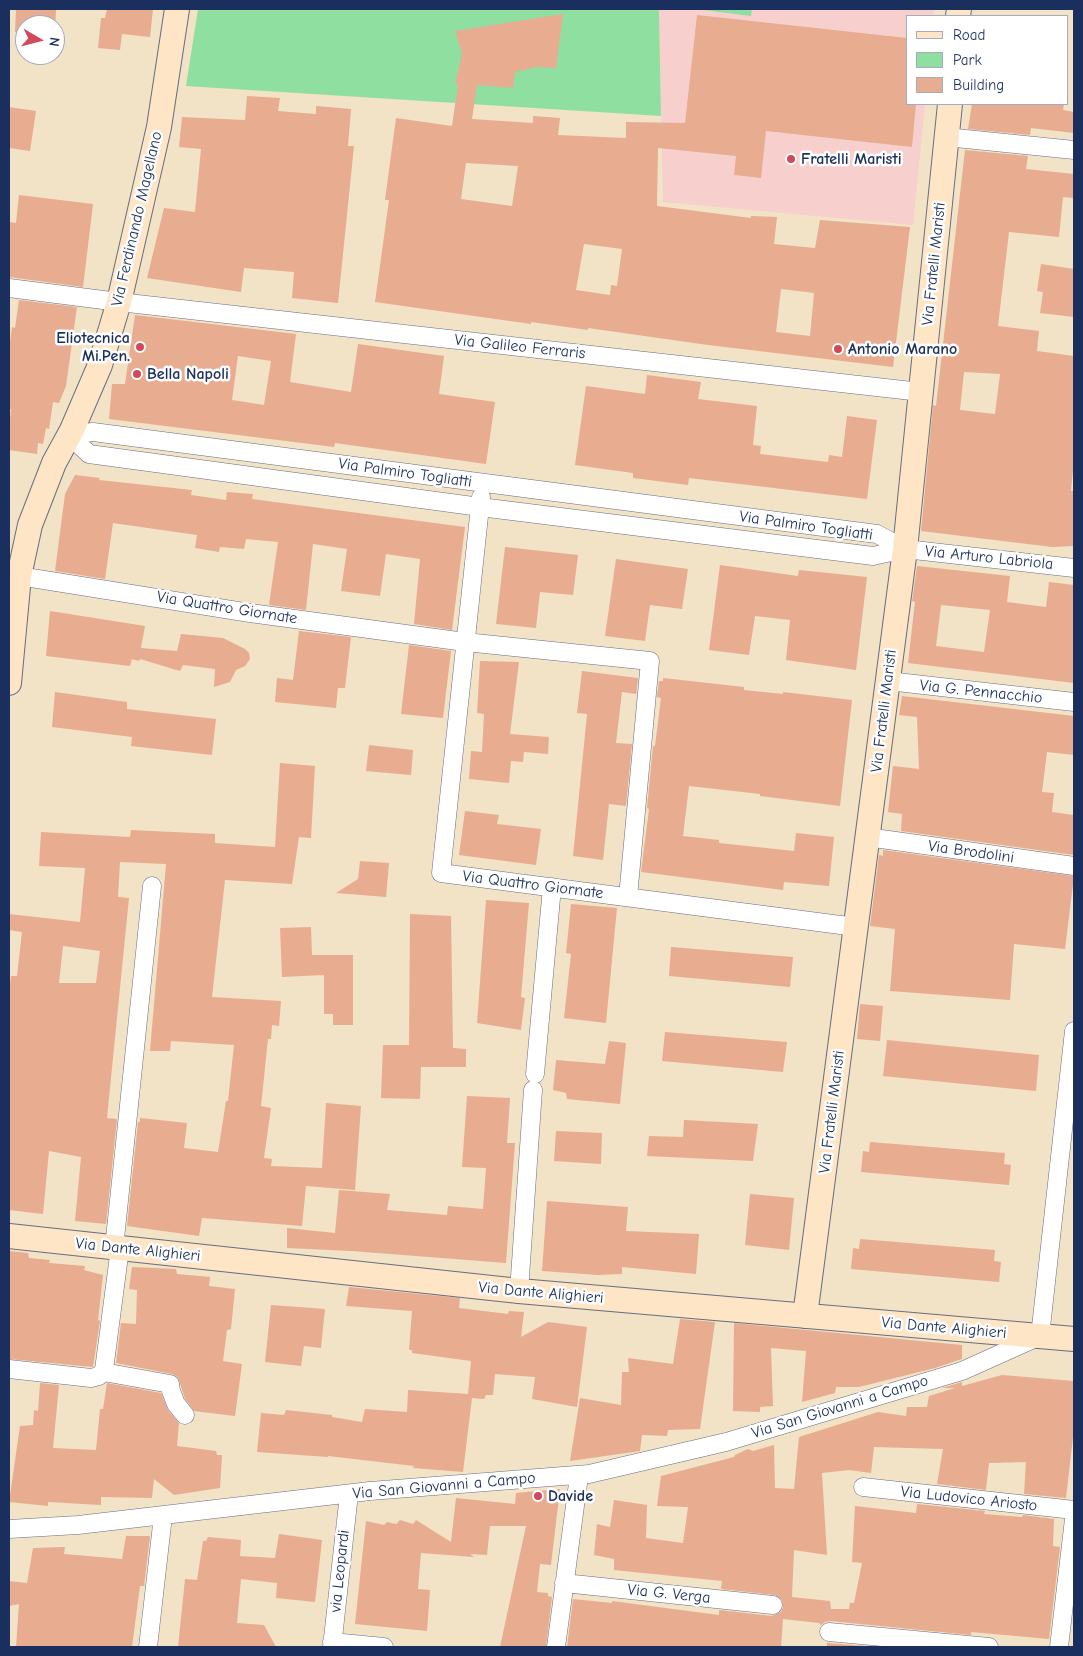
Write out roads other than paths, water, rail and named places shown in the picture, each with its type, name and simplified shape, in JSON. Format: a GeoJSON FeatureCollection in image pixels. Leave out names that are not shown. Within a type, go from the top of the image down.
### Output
{"type":"FeatureCollection","features":[{"type":"Feature","properties":{"kind":"street","name":"Via Ferdinando Magellano"},"geometry":{"type":"LineString","coordinates":[[9,683],[19,576],[30,525],[54,463],[69,435],[100,365],[119,302],[159,127],[177,9]]}},
{"type":"Feature","properties":{"kind":"street","name":"Via Fratelli Maristi"},"geometry":{"type":"LineString","coordinates":[[805,1316],[905,549],[950,105]]}},
{"type":"Feature","properties":{"kind":"street"},"geometry":{"type":"LineString","coordinates":[[946,137],[1074,150]]}},
{"type":"Feature","properties":{"kind":"street","name":"Via Galileo Ferraris"},"geometry":{"type":"LineString","coordinates":[[9,288],[920,392]]}},
{"type":"Feature","properties":{"kind":"street","name":"Via Palmiro Togliatti"},"geometry":{"type":"LineString","coordinates":[[69,435],[93,432],[878,534],[905,549]]}},
{"type":"Feature","properties":{"kind":"street","name":"Via Palmiro Togliatti"},"geometry":{"type":"LineString","coordinates":[[69,435],[89,454],[480,507],[873,556],[905,549]]}},
{"type":"Feature","properties":{"kind":"street","name":"Via Quattro Giornate"},"geometry":{"type":"LineString","coordinates":[[482,484],[441,873],[856,927]]}},
{"type":"Feature","properties":{"kind":"street","name":"Via Arturo Labriola"},"geometry":{"type":"LineString","coordinates":[[905,549],[1074,568]]}},
{"type":"Feature","properties":{"kind":"street","name":"Via Quattro Giornate"},"geometry":{"type":"LineString","coordinates":[[19,576],[250,613],[465,642]]}},
{"type":"Feature","properties":{"kind":"street"},"geometry":{"type":"LineString","coordinates":[[465,642],[650,661],[628,897]]}},
{"type":"Feature","properties":{"kind":"street","name":"Via G. Pennacchio"},"geometry":{"type":"LineString","coordinates":[[888,681],[1074,702]]}},
{"type":"Feature","properties":{"kind":"street","name":"Via Brodolini"},"geometry":{"type":"LineString","coordinates":[[867,837],[1074,866]]}},
{"type":"Feature","properties":{"kind":"street"},"geometry":{"type":"LineString","coordinates":[[9,1369],[91,1378],[99,1376],[104,1370],[152,886]]}},
{"type":"Feature","properties":{"kind":"street"},"geometry":{"type":"LineString","coordinates":[[519,1291],[534,1082],[552,887]]}},
{"type":"Feature","properties":{"kind":"street"},"geometry":{"type":"LineString","coordinates":[[1040,1336],[1074,1039]]}},
{"type":"Feature","properties":{"kind":"street","name":"Via Dante Alighieri"},"geometry":{"type":"LineString","coordinates":[[9,1236],[519,1291],[1074,1339]]}},
{"type":"Feature","properties":{"kind":"street","name":"Via San Giovanni a Campo"},"geometry":{"type":"LineString","coordinates":[[9,1529],[78,1525],[370,1491],[579,1476],[726,1442],[953,1373],[1040,1336]]}},
{"type":"Feature","properties":{"kind":"street"},"geometry":{"type":"LineString","coordinates":[[104,1370],[109,1373],[170,1384],[176,1404],[185,1415]]}},
{"type":"Feature","properties":{"kind":"street"},"geometry":{"type":"LineString","coordinates":[[556,1647],[579,1476]]}},
{"type":"Feature","properties":{"kind":"street","name":"Via Ludovico Ariosto"},"geometry":{"type":"LineString","coordinates":[[863,1487],[1074,1510]]}},
{"type":"Feature","properties":{"kind":"street","name":"via Leopardi"},"geometry":{"type":"LineString","coordinates":[[332,1644],[349,1494]]}},
{"type":"Feature","properties":{"kind":"street"},"geometry":{"type":"LineString","coordinates":[[148,1647],[163,1516]]}},
{"type":"Feature","properties":{"kind":"street"},"geometry":{"type":"LineString","coordinates":[[1059,1647],[1074,1519]]}},
{"type":"Feature","properties":{"kind":"street","name":"Via G. Verga"},"geometry":{"type":"LineString","coordinates":[[564,1583],[773,1605]]}},
{"type":"Feature","properties":{"kind":"street"},"geometry":{"type":"LineString","coordinates":[[830,1632],[989,1647]]}},
{"type":"Feature","properties":{"kind":"street"},"geometry":{"type":"LineString","coordinates":[[332,1644],[384,1647]]}},
{"type":"Feature","properties":{"kind":"place","name":"Fratelli Maristi"},"geometry":{"type":"Point","coordinates":[791,159]}},
{"type":"Feature","properties":{"kind":"place","name":"Eliotecnica Mi.Pen."},"geometry":{"type":"Point","coordinates":[140,347]}},
{"type":"Feature","properties":{"kind":"place","name":"Antonio Marano"},"geometry":{"type":"Point","coordinates":[838,349]}},
{"type":"Feature","properties":{"kind":"place","name":"Bella Napoli"},"geometry":{"type":"Point","coordinates":[137,374]}},
{"type":"Feature","properties":{"kind":"place","name":"Davide"},"geometry":{"type":"Point","coordinates":[538,1496]}}]}
